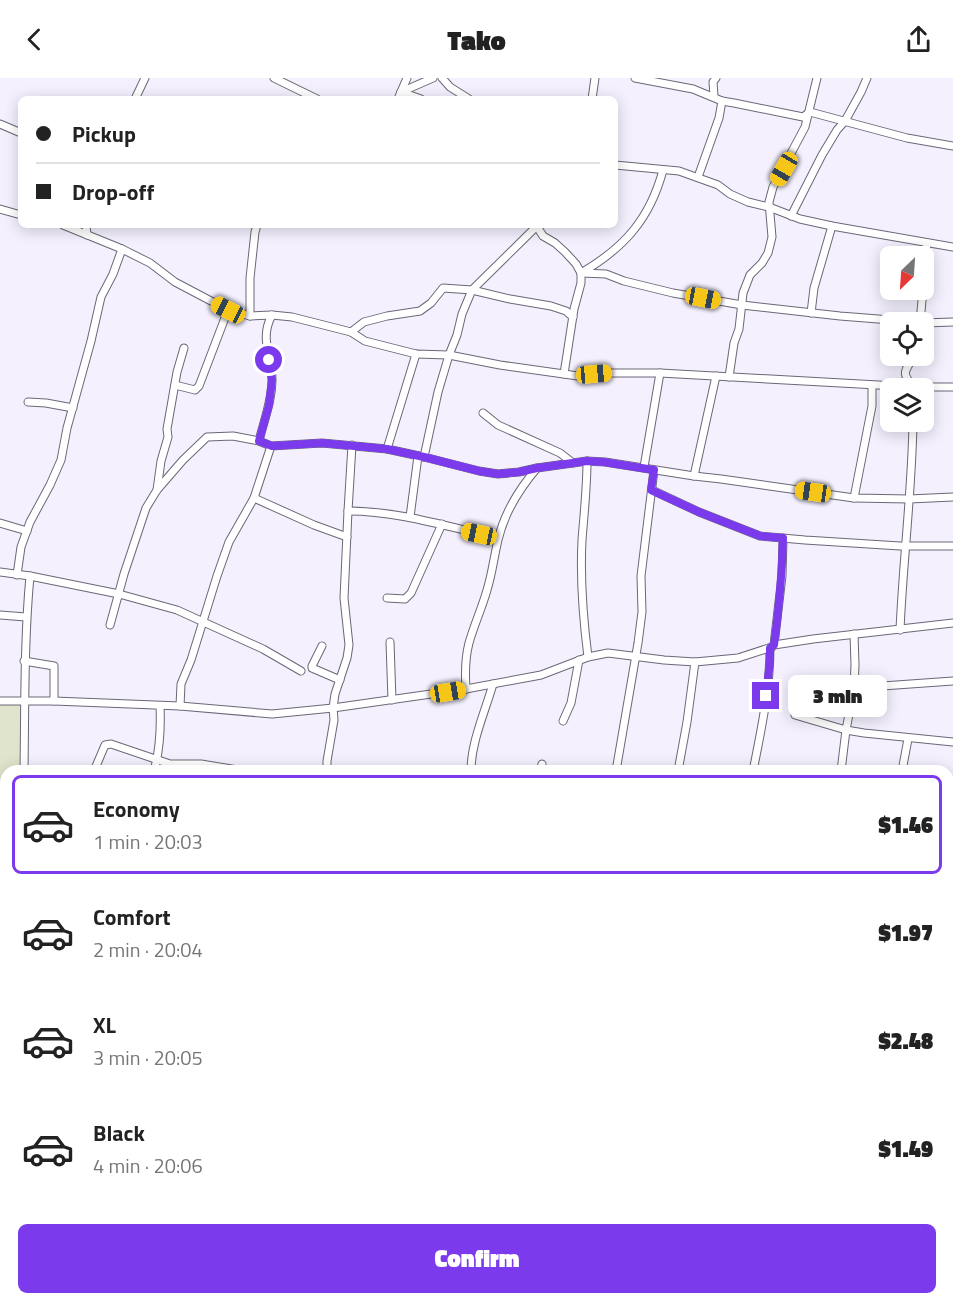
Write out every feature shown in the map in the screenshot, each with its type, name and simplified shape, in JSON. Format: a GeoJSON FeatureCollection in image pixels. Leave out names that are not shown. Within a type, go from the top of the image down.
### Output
{"type":"FeatureCollection","features":[{"type":"Feature","properties":{"kind":"street"},"geometry":{"type":"LineString","coordinates":[[136,96],[145,78]]}},
{"type":"Feature","properties":{"kind":"street"},"geometry":{"type":"LineString","coordinates":[[274,78],[310,96]]}},
{"type":"Feature","properties":{"kind":"street"},"geometry":{"type":"LineString","coordinates":[[400,96],[407,78]]}},
{"type":"Feature","properties":{"kind":"street"},"geometry":{"type":"LineString","coordinates":[[400,96],[433,78]]}},
{"type":"Feature","properties":{"kind":"street"},"geometry":{"type":"LineString","coordinates":[[442,78],[450,87],[464,96]]}},
{"type":"Feature","properties":{"kind":"street"},"geometry":{"type":"LineString","coordinates":[[592,96],[595,78]]}},
{"type":"Feature","properties":{"kind":"street"},"geometry":{"type":"LineString","coordinates":[[635,78],[693,89],[723,100],[803,117],[810,112],[908,138],[953,146]]}},
{"type":"Feature","properties":{"kind":"street"},"geometry":{"type":"LineString","coordinates":[[714,96],[713,82],[716,78]]}},
{"type":"Feature","properties":{"kind":"street"},"geometry":{"type":"LineString","coordinates":[[729,377],[734,343],[739,329],[743,293],[750,275],[768,253],[772,237],[769,202],[773,187],[805,127],[817,78]]}},
{"type":"Feature","properties":{"kind":"street"},"geometry":{"type":"LineString","coordinates":[[791,216],[822,154],[845,121],[867,78]]}},
{"type":"Feature","properties":{"kind":"street"},"geometry":{"type":"LineString","coordinates":[[698,177],[723,100]]}},
{"type":"Feature","properties":{"kind":"street"},"geometry":{"type":"LineString","coordinates":[[0,124],[18,132]]}},
{"type":"Feature","properties":{"kind":"street"},"geometry":{"type":"LineString","coordinates":[[618,165],[679,171],[718,185],[730,194],[748,202],[791,216],[832,226],[953,247]]}},
{"type":"Feature","properties":{"kind":"street"},"geometry":{"type":"LineString","coordinates":[[581,273],[604,260],[630,236],[659,186],[663,170]]}},
{"type":"Feature","properties":{"kind":"street"},"geometry":{"type":"LineString","coordinates":[[0,209],[18,214]]}},
{"type":"Feature","properties":{"kind":"street"},"geometry":{"type":"LineString","coordinates":[[811,313],[814,288],[832,226]]}},
{"type":"Feature","properties":{"kind":"street"},"geometry":{"type":"LineString","coordinates":[[70,228],[150,263],[175,282],[228,310],[250,316],[291,317],[351,332],[364,341],[416,354],[448,355],[578,376],[660,373],[880,386]]}},
{"type":"Feature","properties":{"kind":"street"},"geometry":{"type":"LineString","coordinates":[[86,228],[87,235]]}},
{"type":"Feature","properties":{"kind":"street"},"geometry":{"type":"LineString","coordinates":[[250,316],[250,278],[256,228]]}},
{"type":"Feature","properties":{"kind":"street"},"geometry":{"type":"LineString","coordinates":[[410,517],[421,456],[448,355],[472,290],[534,228]]}},
{"type":"Feature","properties":{"kind":"street"},"geometry":{"type":"LineString","coordinates":[[539,228],[543,236],[565,252],[581,273],[564,374]]}},
{"type":"Feature","properties":{"kind":"street"},"geometry":{"type":"LineString","coordinates":[[17,575],[21,547],[30,522],[61,460],[101,297],[122,249]]}},
{"type":"Feature","properties":{"kind":"street"},"geometry":{"type":"LineString","coordinates":[[581,273],[606,274],[662,290],[742,305],[880,319]]}},
{"type":"Feature","properties":{"kind":"street"},"geometry":{"type":"LineString","coordinates":[[351,332],[364,322],[420,311],[431,303],[443,288],[472,290],[551,306],[566,311],[573,317]]}},
{"type":"Feature","properties":{"kind":"street"},"geometry":{"type":"LineString","coordinates":[[175,385],[195,390],[199,386],[228,310]]}},
{"type":"Feature","properties":{"kind":"street"},"geometry":{"type":"LineString","coordinates":[[259,441],[269,405],[272,380],[265,340],[267,324],[272,315]]}},
{"type":"Feature","properties":{"kind":"street"},"geometry":{"type":"LineString","coordinates":[[934,323],[953,322]]}},
{"type":"Feature","properties":{"kind":"street"},"geometry":{"type":"LineString","coordinates":[[157,490],[175,385],[184,348]]}},
{"type":"Feature","properties":{"kind":"street"},"geometry":{"type":"LineString","coordinates":[[387,449],[416,354]]}},
{"type":"Feature","properties":{"kind":"street"},"geometry":{"type":"LineString","coordinates":[[644,467],[660,373]]}},
{"type":"Feature","properties":{"kind":"street"},"geometry":{"type":"LineString","coordinates":[[694,476],[716,376]]}},
{"type":"Feature","properties":{"kind":"street"},"geometry":{"type":"LineString","coordinates":[[854,498],[872,406],[872,385]]}},
{"type":"Feature","properties":{"kind":"street"},"geometry":{"type":"LineString","coordinates":[[934,387],[953,387]]}},
{"type":"Feature","properties":{"kind":"street"},"geometry":{"type":"LineString","coordinates":[[28,402],[73,408]]}},
{"type":"Feature","properties":{"kind":"street"},"geometry":{"type":"LineString","coordinates":[[483,413],[498,425],[560,453],[573,463]]}},
{"type":"Feature","properties":{"kind":"street"},"geometry":{"type":"LineString","coordinates":[[900,630],[914,432]]}},
{"type":"Feature","properties":{"kind":"street"},"geometry":{"type":"LineString","coordinates":[[110,625],[146,508],[157,490],[207,437],[233,436],[272,446],[322,443],[387,449],[498,474],[587,461],[644,467],[854,498],[953,497]]}},
{"type":"Feature","properties":{"kind":"street"},"geometry":{"type":"LineString","coordinates":[[327,765],[334,720],[335,694],[349,645],[344,598],[352,445]]}},
{"type":"Feature","properties":{"kind":"street"},"geometry":{"type":"LineString","coordinates":[[180,706],[181,684],[229,542],[255,498],[272,446]]}},
{"type":"Feature","properties":{"kind":"street"},"geometry":{"type":"LineString","coordinates":[[587,461],[582,577],[583,618],[588,657]]}},
{"type":"Feature","properties":{"kind":"street"},"geometry":{"type":"LineString","coordinates":[[466,689],[465,669],[469,643],[488,589],[498,538],[514,501],[537,468]]}},
{"type":"Feature","properties":{"kind":"street"},"geometry":{"type":"LineString","coordinates":[[617,765],[642,612],[641,576],[654,470]]}},
{"type":"Feature","properties":{"kind":"street"},"geometry":{"type":"LineString","coordinates":[[651,490],[760,536],[905,546],[953,546]]}},
{"type":"Feature","properties":{"kind":"street"},"geometry":{"type":"LineString","coordinates":[[255,498],[314,525],[347,537]]}},
{"type":"Feature","properties":{"kind":"street"},"geometry":{"type":"LineString","coordinates":[[348,511],[410,517],[498,538]]}},
{"type":"Feature","properties":{"kind":"street"},"geometry":{"type":"LineString","coordinates":[[0,522],[27,531]]}},
{"type":"Feature","properties":{"kind":"street"},"geometry":{"type":"LineString","coordinates":[[387,598],[405,599],[411,593],[442,524]]}},
{"type":"Feature","properties":{"kind":"street"},"geometry":{"type":"LineString","coordinates":[[754,765],[782,576],[783,538]]}},
{"type":"Feature","properties":{"kind":"street"},"geometry":{"type":"LineString","coordinates":[[0,572],[119,594],[177,610],[204,620],[302,671]]}},
{"type":"Feature","properties":{"kind":"street"},"geometry":{"type":"LineString","coordinates":[[24,765],[24,661],[30,576]]}},
{"type":"Feature","properties":{"kind":"street"},"geometry":{"type":"LineString","coordinates":[[0,615],[26,618]]}},
{"type":"Feature","properties":{"kind":"street"},"geometry":{"type":"LineString","coordinates":[[0,702],[54,701],[180,706],[272,714],[333,708],[466,689],[541,675],[588,657],[609,653],[695,662],[738,658],[772,646],[813,639],[953,623]]}},
{"type":"Feature","properties":{"kind":"street"},"geometry":{"type":"LineString","coordinates":[[842,765],[854,688],[854,634]]}},
{"type":"Feature","properties":{"kind":"street"},"geometry":{"type":"LineString","coordinates":[[390,642],[392,700]]}},
{"type":"Feature","properties":{"kind":"street"},"geometry":{"type":"LineString","coordinates":[[322,646],[312,668],[340,680]]}},
{"type":"Feature","properties":{"kind":"street"},"geometry":{"type":"LineString","coordinates":[[563,721],[571,703],[579,660]]}},
{"type":"Feature","properties":{"kind":"street"},"geometry":{"type":"LineString","coordinates":[[24,661],[54,666],[54,701]]}},
{"type":"Feature","properties":{"kind":"street"},"geometry":{"type":"LineString","coordinates":[[679,765],[695,662]]}},
{"type":"Feature","properties":{"kind":"street"},"geometry":{"type":"LineString","coordinates":[[854,688],[953,681]]}},
{"type":"Feature","properties":{"kind":"street"},"geometry":{"type":"LineString","coordinates":[[472,765],[474,745],[493,684]]}},
{"type":"Feature","properties":{"kind":"street"},"geometry":{"type":"LineString","coordinates":[[156,765],[161,727],[160,706]]}},
{"type":"Feature","properties":{"kind":"street"},"geometry":{"type":"LineString","coordinates":[[795,716],[846,730],[953,742]]}},
{"type":"Feature","properties":{"kind":"street"},"geometry":{"type":"LineString","coordinates":[[903,765],[908,738]]}},
{"type":"Feature","properties":{"kind":"street"},"geometry":{"type":"LineString","coordinates":[[97,765],[105,745],[111,744],[170,764],[207,765]]}},
{"type":"Feature","properties":{"kind":"green space"},"geometry":{"type":"Polygon","coordinates":[[[0,705],[21,705],[21,765],[0,765],[0,705]]]}},
{"type":"Feature","properties":{"kind":"route"},"geometry":{"type":"LineString","coordinates":[[269,360],[272,380],[269,405],[259,441],[272,446],[322,443],[387,449],[498,474],[587,461],[644,467],[654,470],[651,490],[738,528],[760,536],[783,538],[779,613],[774,645],[770,648],[766,696]]}}]}
